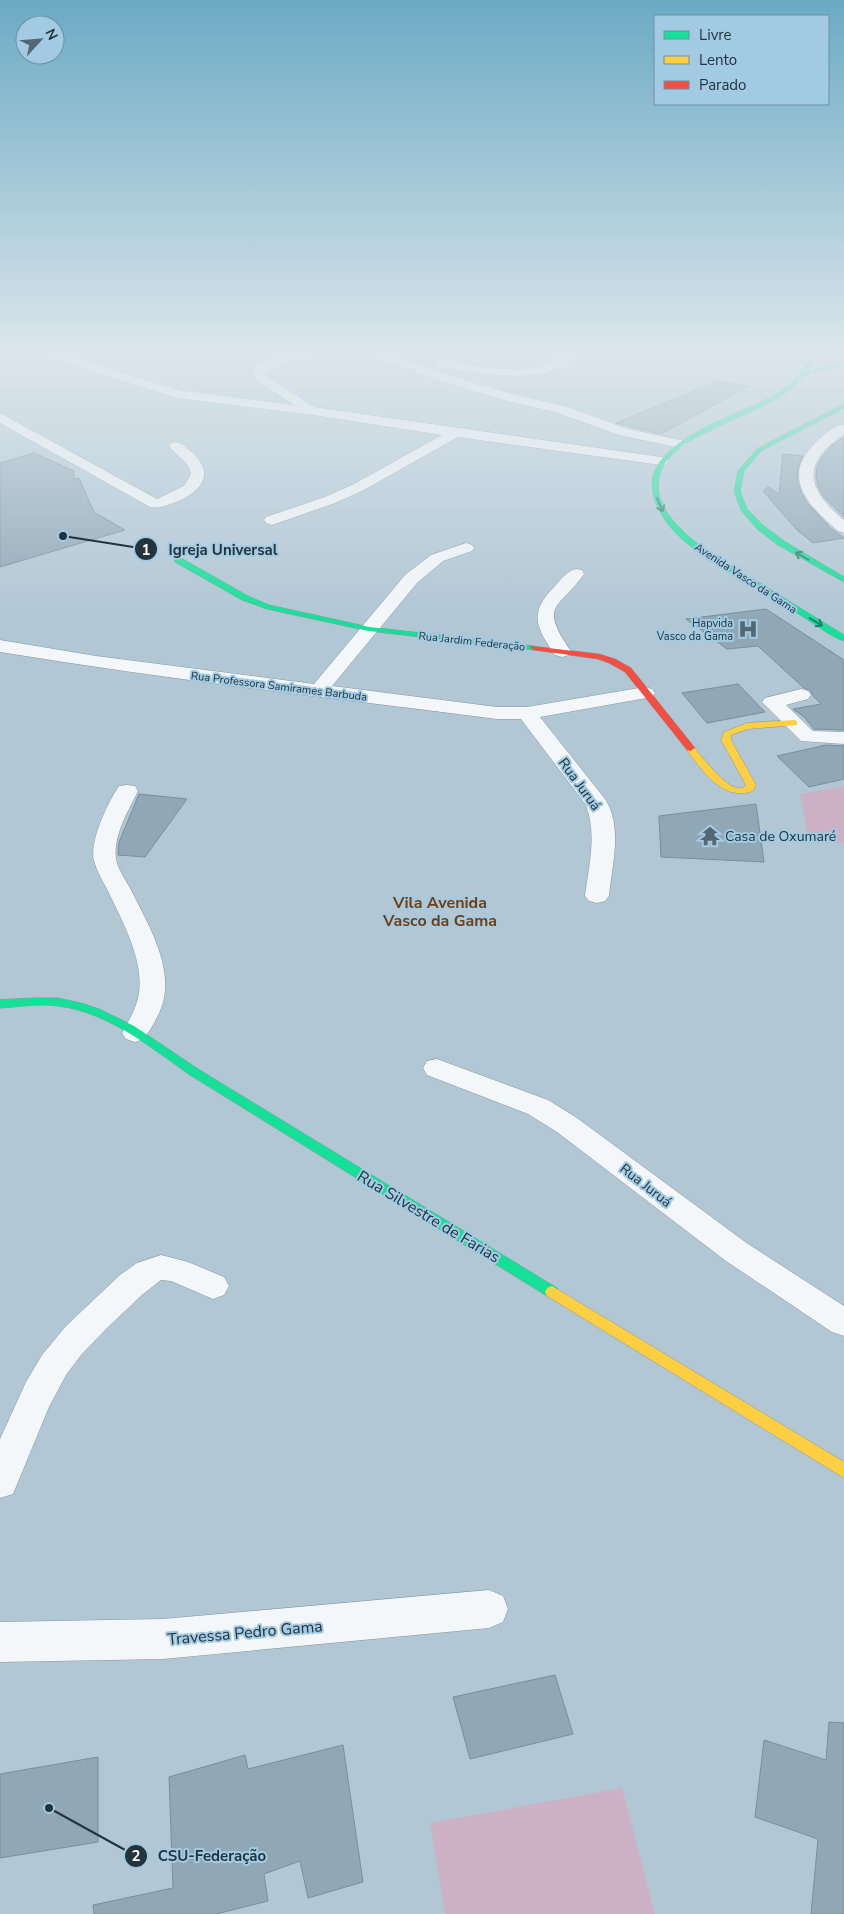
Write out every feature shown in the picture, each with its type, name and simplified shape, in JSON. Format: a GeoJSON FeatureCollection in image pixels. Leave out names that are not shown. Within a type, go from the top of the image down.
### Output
{"type":"FeatureCollection","features":[{"type":"Feature","properties":{"kind":"main road"},"geometry":{"type":"LineString","coordinates":[[661,461],[668,452],[689,439]]}},
{"type":"Feature","properties":{"kind":"main road"},"geometry":{"type":"LineString","coordinates":[[777,439],[747,460],[739,471],[736,483],[737,496],[743,510],[765,532],[794,552],[844,580]]}},
{"type":"Feature","properties":{"kind":"main road","name":"Avenida Vasco da Gama"},"geometry":{"type":"LineString","coordinates":[[661,461],[655,473],[656,497],[662,511],[680,534],[720,564],[844,640]]}},
{"type":"Feature","properties":{"kind":"main road","name":"Rua Jardim Federação"},"geometry":{"type":"LineString","coordinates":[[178,560],[227,589],[267,607],[369,630],[562,651],[612,661],[628,670],[678,735],[725,787],[734,792],[746,791],[750,789],[751,785],[726,740],[728,734],[747,726],[794,723]]}},
{"type":"Feature","properties":{"kind":"main road","name":"Rua Silvestre de Farias"},"geometry":{"type":"LineString","coordinates":[[0,1004],[57,1002],[78,1006],[100,1014],[135,1033],[194,1072],[844,1471]]}},
{"type":"Feature","properties":{"kind":"street"},"geometry":{"type":"LineString","coordinates":[[40,439],[154,504],[180,496],[196,484],[198,477],[197,467],[193,460],[176,446]]}},
{"type":"Feature","properties":{"kind":"street"},"geometry":{"type":"LineString","coordinates":[[272,520],[330,500],[359,487],[445,439]]}},
{"type":"Feature","properties":{"kind":"street"},"geometry":{"type":"LineString","coordinates":[[502,439],[661,461]]}},
{"type":"Feature","properties":{"kind":"street"},"geometry":{"type":"LineString","coordinates":[[658,439],[680,444]]}},
{"type":"Feature","properties":{"kind":"street"},"geometry":{"type":"LineString","coordinates":[[831,439],[813,451],[808,459],[806,478],[808,489],[816,501],[828,515],[844,528]]}},
{"type":"Feature","properties":{"kind":"street"},"geometry":{"type":"LineString","coordinates":[[318,691],[393,599],[423,568],[437,558],[466,548]]}},
{"type":"Feature","properties":{"kind":"street"},"geometry":{"type":"LineString","coordinates":[[562,651],[548,634],[545,612],[548,604],[576,574]]}},
{"type":"Feature","properties":{"kind":"street","name":"Rua Professora Samirames Barbuda"},"geometry":{"type":"LineString","coordinates":[[0,634],[31,651]]}},
{"type":"Feature","properties":{"kind":"street","name":"Rua Professora Samirames Barbuda"},"geometry":{"type":"LineString","coordinates":[[0,646],[96,662],[466,710],[527,713]]}},
{"type":"Feature","properties":{"kind":"street"},"geometry":{"type":"LineString","coordinates":[[527,713],[645,693]]}},
{"type":"Feature","properties":{"kind":"street"},"geometry":{"type":"LineString","coordinates":[[801,695],[772,702],[804,734],[811,738],[844,738]]}},
{"type":"Feature","properties":{"kind":"street","name":"Rua Juruá"},"geometry":{"type":"LineString","coordinates":[[527,713],[597,804],[602,814],[603,839],[597,896]]}},
{"type":"Feature","properties":{"kind":"street"},"geometry":{"type":"LineString","coordinates":[[127,791],[107,837],[104,852],[105,861],[140,938],[152,974],[152,992],[148,1010],[135,1033]]}},
{"type":"Feature","properties":{"kind":"street","name":"Rua Juruá"},"geometry":{"type":"LineString","coordinates":[[437,1068],[532,1105],[560,1121],[728,1248],[806,1300],[844,1322]]}},
{"type":"Feature","properties":{"kind":"street"},"geometry":{"type":"LineString","coordinates":[[0,1482],[53,1366],[71,1342],[136,1280],[156,1269],[167,1267],[213,1286]]}},
{"type":"Feature","properties":{"kind":"street","name":"Travessa Pedro Gama"},"geometry":{"type":"LineString","coordinates":[[0,1642],[163,1639],[489,1609]]}},
{"type":"Feature","properties":{"kind":"shaded area"},"geometry":{"type":"Polygon","coordinates":[[[844,786],[844,843],[809,843],[800,794],[844,786]]]}},
{"type":"Feature","properties":{"kind":"shaded area"},"geometry":{"type":"Polygon","coordinates":[[[622,1788],[655,1914],[445,1914],[430,1823],[622,1788]]]}},
{"type":"Feature","properties":{"kind":"building"},"geometry":{"type":"Polygon","coordinates":[[[841,439],[844,439],[844,517],[823,496],[816,476],[817,467],[822,457],[831,446],[841,439]]]}},
{"type":"Feature","properties":{"kind":"building"},"geometry":{"type":"Polygon","coordinates":[[[34,453],[74,471],[74,479],[79,478],[94,512],[125,530],[0,567],[0,463],[34,453]]]}},
{"type":"Feature","properties":{"kind":"building"},"geometry":{"type":"Polygon","coordinates":[[[783,454],[803,456],[798,468],[797,480],[801,492],[807,503],[828,525],[826,525],[844,538],[813,543],[797,530],[763,491],[768,487],[779,494],[783,454]]]}},
{"type":"Feature","properties":{"kind":"building"},"geometry":{"type":"Polygon","coordinates":[[[766,609],[844,660],[844,730],[814,729],[804,717],[793,709],[821,704],[810,690],[804,688],[758,646],[727,649],[686,619],[766,609]]]}},
{"type":"Feature","properties":{"kind":"building"},"geometry":{"type":"Polygon","coordinates":[[[738,684],[765,712],[707,723],[682,693],[738,684]]]}},
{"type":"Feature","properties":{"kind":"building"},"geometry":{"type":"Polygon","coordinates":[[[826,745],[844,746],[844,779],[809,787],[777,756],[826,745]]]}},
{"type":"Feature","properties":{"kind":"building"},"geometry":{"type":"Polygon","coordinates":[[[139,794],[187,799],[145,857],[118,855],[119,842],[139,794]]]}},
{"type":"Feature","properties":{"kind":"building","name":"Casa de Oxumaré"},"geometry":{"type":"Polygon","coordinates":[[[756,804],[764,862],[661,857],[659,816],[756,804]]]}},
{"type":"Feature","properties":{"kind":"building"},"geometry":{"type":"Polygon","coordinates":[[[555,1675],[573,1734],[470,1759],[453,1697],[555,1675]]]}},
{"type":"Feature","properties":{"kind":"building"},"geometry":{"type":"Polygon","coordinates":[[[829,1722],[844,1723],[844,1914],[811,1914],[818,1839],[755,1817],[764,1740],[826,1760],[829,1722]]]}},
{"type":"Feature","properties":{"kind":"building"},"geometry":{"type":"Polygon","coordinates":[[[343,1745],[363,1882],[308,1898],[300,1861],[264,1874],[268,1901],[216,1914],[94,1914],[93,1905],[173,1888],[169,1777],[245,1755],[248,1769],[343,1745]]]}},
{"type":"Feature","properties":{"kind":"building"},"geometry":{"type":"Polygon","coordinates":[[[98,1757],[98,1842],[0,1858],[0,1774],[98,1757]]]}},
{"type":"Feature","properties":{"kind":"traffic: fast"},"geometry":{"type":"LineString","coordinates":[[689,439],[680,444],[667,457],[657,472],[656,493],[663,511],[674,527],[695,546],[713,558],[844,639]]}},
{"type":"Feature","properties":{"kind":"traffic: fast"},"geometry":{"type":"LineString","coordinates":[[780,439],[759,450],[741,471],[737,491],[744,510],[760,527],[781,543],[844,580]]}},
{"type":"Feature","properties":{"kind":"traffic: fast"},"geometry":{"type":"LineString","coordinates":[[178,560],[245,598],[267,607],[369,629],[534,648]]}},
{"type":"Feature","properties":{"kind":"traffic: fast"},"geometry":{"type":"LineString","coordinates":[[0,1004],[36,1001],[58,1002],[77,1006],[113,1020],[146,1039],[194,1072],[552,1292]]}},
{"type":"Feature","properties":{"kind":"traffic: slow"},"geometry":{"type":"LineString","coordinates":[[690,748],[723,785],[734,791],[744,791],[750,789],[751,785],[726,740],[727,734],[747,726],[794,723]]}},
{"type":"Feature","properties":{"kind":"traffic: slow"},"geometry":{"type":"LineString","coordinates":[[552,1292],[844,1471]]}},
{"type":"Feature","properties":{"kind":"traffic: jam"},"geometry":{"type":"LineString","coordinates":[[534,648],[599,657],[612,661],[628,670],[690,748]]}},
{"type":"Feature","properties":{"kind":"place","name":"Igreja Universal"},"geometry":{"type":"Point","coordinates":[63,536]}},
{"type":"Feature","properties":{"kind":"place","name":"Hapvida Vasco da Gama"},"geometry":{"type":"Point","coordinates":[748,629]}},
{"type":"Feature","properties":{"kind":"place","name":"Casa de Oxumaré"},"geometry":{"type":"Point","coordinates":[710,836]}},
{"type":"Feature","properties":{"kind":"place","name":"CSU-Federação"},"geometry":{"type":"Point","coordinates":[49,1808]}},
{"type":"Feature","properties":{"kind":"district","name":"Vila Avenida Vasco da Gama"},"geometry":{"type":"Point","coordinates":[440,911]}}]}
